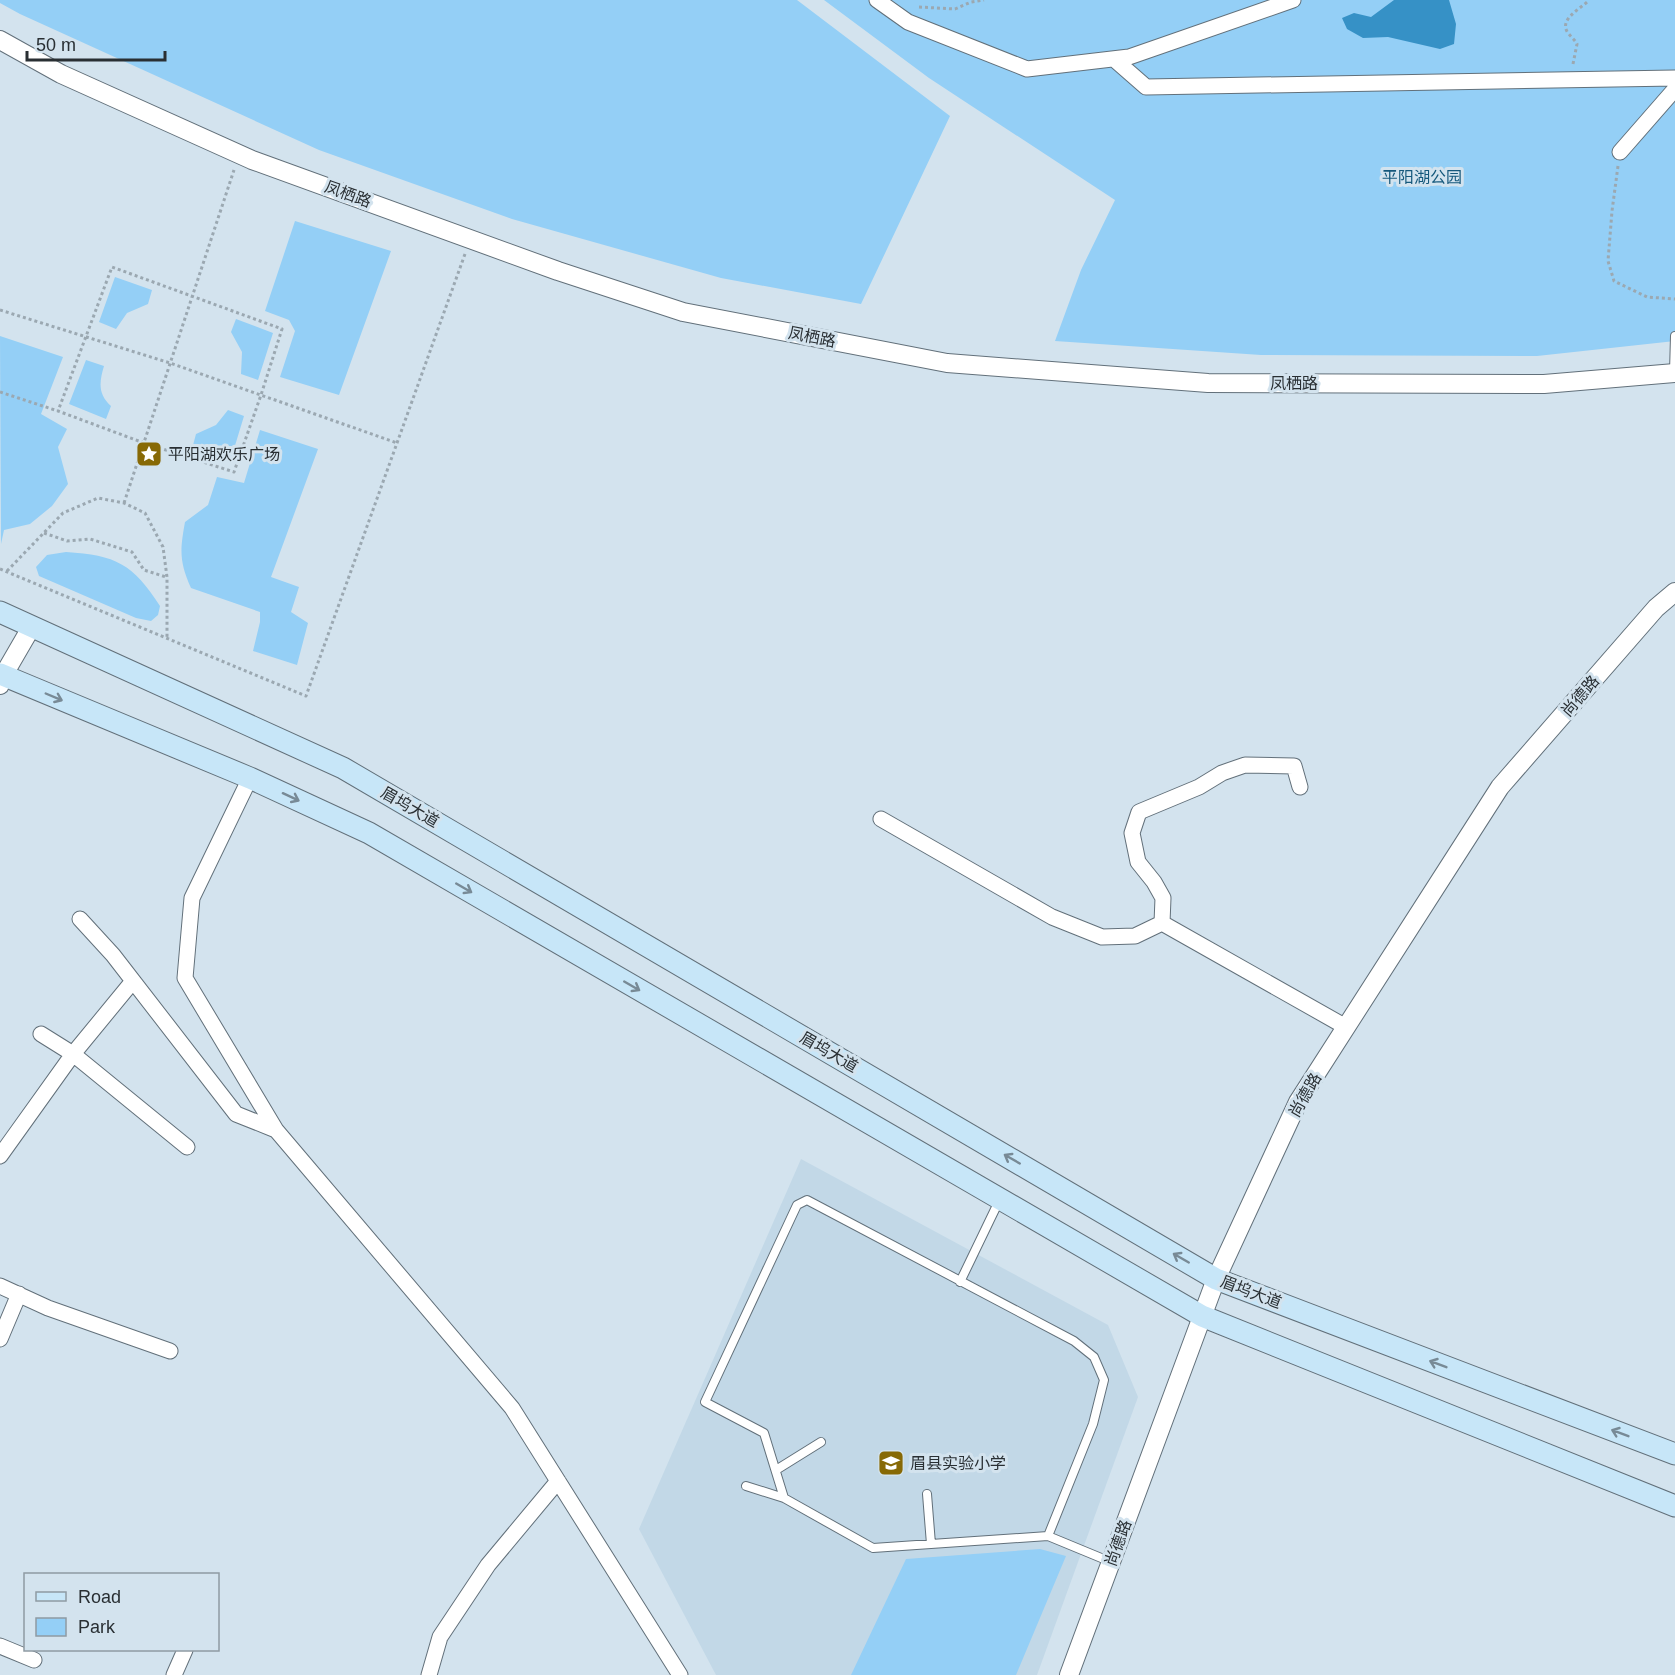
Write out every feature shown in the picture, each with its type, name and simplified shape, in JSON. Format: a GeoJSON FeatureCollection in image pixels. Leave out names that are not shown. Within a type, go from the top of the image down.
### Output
{"type":"FeatureCollection","features":[{"type":"Feature","properties":{"kind":"main road","name":"眉坞大道"},"geometry":{"type":"LineString","coordinates":[[0,612],[343,768],[1216,1279],[1675,1454]]}},
{"type":"Feature","properties":{"kind":"main road"},"geometry":{"type":"LineString","coordinates":[[1,678],[250,778],[369,833],[1202,1316],[1675,1506]]}},
{"type":"Feature","properties":{"kind":"street"},"geometry":{"type":"LineString","coordinates":[[882,3],[908,22],[1027,69],[1129,57],[1293,0]]}},
{"type":"Feature","properties":{"kind":"street","name":"凤栖路"},"geometry":{"type":"LineString","coordinates":[[0,40],[61,74],[239,154],[558,271],[683,312],[947,363],[1208,383],[1544,384],[1674,373]]}},
{"type":"Feature","properties":{"kind":"street"},"geometry":{"type":"LineString","coordinates":[[1114,59],[1146,87],[1675,78]]}},
{"type":"Feature","properties":{"kind":"street"},"geometry":{"type":"LineString","coordinates":[[1620,152],[1675,89]]}},
{"type":"Feature","properties":{"kind":"street","name":"尚德路"},"geometry":{"type":"LineString","coordinates":[[1069,1675],[1216,1279],[1298,1102],[1500,787],[1656,608],[1675,592]]}},
{"type":"Feature","properties":{"kind":"street"},"geometry":{"type":"LineString","coordinates":[[1,678],[32,626]]}},
{"type":"Feature","properties":{"kind":"street"},"geometry":{"type":"LineString","coordinates":[[1162,923],[1163,898],[1138,862],[1132,832],[1139,812],[1199,787],[1222,773],[1245,765],[1294,766],[1300,787]]}},
{"type":"Feature","properties":{"kind":"street"},"geometry":{"type":"LineString","coordinates":[[250,778],[192,898],[185,978],[276,1131],[512,1408],[680,1675]]}},
{"type":"Feature","properties":{"kind":"street"},"geometry":{"type":"LineString","coordinates":[[881,819],[1052,917],[1102,937],[1135,936],[1162,923]]}},
{"type":"Feature","properties":{"kind":"street"},"geometry":{"type":"LineString","coordinates":[[80,919],[133,981],[236,1114],[276,1131]]}},
{"type":"Feature","properties":{"kind":"street"},"geometry":{"type":"LineString","coordinates":[[1162,923],[1346,1027]]}},
{"type":"Feature","properties":{"kind":"street"},"geometry":{"type":"LineString","coordinates":[[0,1156],[73,1054],[133,981]]}},
{"type":"Feature","properties":{"kind":"street"},"geometry":{"type":"LineString","coordinates":[[40,1035],[73,1054],[187,1147]]}},
{"type":"Feature","properties":{"kind":"street"},"geometry":{"type":"LineString","coordinates":[[0,1286],[48,1308],[170,1351]]}},
{"type":"Feature","properties":{"kind":"street"},"geometry":{"type":"LineString","coordinates":[[0,1339],[18,1294]]}},
{"type":"Feature","properties":{"kind":"street"},"geometry":{"type":"LineString","coordinates":[[429,1675],[440,1637],[488,1565],[558,1481]]}},
{"type":"Feature","properties":{"kind":"street"},"geometry":{"type":"LineString","coordinates":[[0,1646],[34,1660]]}},
{"type":"Feature","properties":{"kind":"street"},"geometry":{"type":"LineString","coordinates":[[174,1675],[185,1651]]}},
{"type":"Feature","properties":{"kind":"lane"},"geometry":{"type":"LineString","coordinates":[[1674,373],[1675,336]]}},
{"type":"Feature","properties":{"kind":"lane"},"geometry":{"type":"LineString","coordinates":[[960,1282],[1000,1199]]}},
{"type":"Feature","properties":{"kind":"lane"},"geometry":{"type":"LineString","coordinates":[[784,1498],[764,1433],[705,1402],[797,1205],[807,1200],[1074,1341],[1094,1357],[1104,1380],[1093,1424],[1048,1536]]}},
{"type":"Feature","properties":{"kind":"lane"},"geometry":{"type":"LineString","coordinates":[[776,1470],[821,1442]]}},
{"type":"Feature","properties":{"kind":"lane"},"geometry":{"type":"LineString","coordinates":[[746,1486],[784,1498],[873,1548],[1048,1536],[1111,1562]]}},
{"type":"Feature","properties":{"kind":"lane"},"geometry":{"type":"LineString","coordinates":[[927,1494],[930,1544]]}},
{"type":"Feature","properties":{"kind":"path"},"geometry":{"type":"LineString","coordinates":[[882,3],[956,9],[971,2],[984,0]]}},
{"type":"Feature","properties":{"kind":"path"},"geometry":{"type":"LineString","coordinates":[[1571,80],[1577,44],[1566,31],[1566,22],[1569,16],[1589,0]]}},
{"type":"Feature","properties":{"kind":"path"},"geometry":{"type":"LineString","coordinates":[[1620,152],[1608,261],[1614,281],[1647,297],[1675,299]]}},
{"type":"Feature","properties":{"kind":"path"},"geometry":{"type":"LineString","coordinates":[[124,502],[239,154]]}},
{"type":"Feature","properties":{"kind":"path"},"geometry":{"type":"LineString","coordinates":[[0,569],[306,696],[470,239]]}},
{"type":"Feature","properties":{"kind":"path"},"geometry":{"type":"LineString","coordinates":[[0,392],[234,472],[282,328],[111,267],[58,411]]}},
{"type":"Feature","properties":{"kind":"path"},"geometry":{"type":"LineString","coordinates":[[0,310],[170,363],[397,443]]}},
{"type":"Feature","properties":{"kind":"path"},"geometry":{"type":"LineString","coordinates":[[7,572],[63,513],[98,498],[124,502],[145,513],[163,547],[167,577],[167,638]]}},
{"type":"Feature","properties":{"kind":"path"},"geometry":{"type":"LineString","coordinates":[[44,533],[67,541],[90,539],[132,552],[144,570],[167,577]]}},
{"type":"Feature","properties":{"kind":"shaded area"},"geometry":{"type":"Polygon","coordinates":[[[1394,0],[1449,0],[1456,24],[1454,44],[1440,49],[1388,37],[1363,38],[1347,29],[1342,18],[1354,13],[1371,17],[1394,0]]]}},
{"type":"Feature","properties":{"kind":"shaded area","name":"眉县实验小学"},"geometry":{"type":"Polygon","coordinates":[[[801,1159],[1108,1325],[1138,1397],[1037,1675],[716,1675],[639,1529],[801,1159]]]}},
{"type":"Feature","properties":{"kind":"green space"},"geometry":{"type":"Polygon","coordinates":[[[0,0],[797,0],[950,116],[861,304],[721,278],[512,219],[319,150],[20,14],[0,3],[0,0]]]}},
{"type":"Feature","properties":{"kind":"green space","name":"平阳湖公园"},"geometry":{"type":"Polygon","coordinates":[[[824,0],[1675,0],[1675,341],[1537,356],[1261,355],[1055,341],[1081,270],[1115,200],[929,78],[824,0]]]}},
{"type":"Feature","properties":{"kind":"green space"},"geometry":{"type":"Polygon","coordinates":[[[295,221],[391,251],[339,395],[280,377],[295,331],[289,320],[265,311],[295,221]]]}},
{"type":"Feature","properties":{"kind":"green space"},"geometry":{"type":"Polygon","coordinates":[[[115,277],[152,290],[148,304],[127,313],[116,329],[99,322],[115,277]]]}},
{"type":"Feature","properties":{"kind":"green space"},"geometry":{"type":"Polygon","coordinates":[[[236,319],[273,333],[258,380],[241,374],[242,352],[231,332],[236,319]]]}},
{"type":"Feature","properties":{"kind":"green space"},"geometry":{"type":"Polygon","coordinates":[[[0,336],[63,357],[41,414],[67,429],[58,447],[68,484],[52,506],[30,524],[4,530],[1,544],[0,336]]]}},
{"type":"Feature","properties":{"kind":"green space"},"geometry":{"type":"Polygon","coordinates":[[[86,360],[104,366],[101,388],[111,406],[106,419],[69,404],[86,360]]]}},
{"type":"Feature","properties":{"kind":"green space"},"geometry":{"type":"Polygon","coordinates":[[[228,410],[244,416],[230,462],[192,449],[196,434],[216,425],[228,410]]]}},
{"type":"Feature","properties":{"kind":"green space"},"geometry":{"type":"Polygon","coordinates":[[[260,430],[318,449],[271,577],[299,587],[291,612],[308,623],[297,665],[253,651],[260,612],[191,588],[184,570],[182,548],[185,522],[208,505],[217,477],[244,483],[260,430]]]}},
{"type":"Feature","properties":{"kind":"green space"},"geometry":{"type":"Polygon","coordinates":[[[66,552],[98,556],[122,564],[141,580],[160,606],[158,615],[151,621],[136,618],[39,576],[36,567],[47,555],[66,552]]]}},
{"type":"Feature","properties":{"kind":"green space"},"geometry":{"type":"Polygon","coordinates":[[[1040,1549],[1066,1556],[1016,1675],[851,1675],[906,1559],[1040,1549]]]}},
{"type":"Feature","properties":{"kind":"place","name":"平阳湖欢乐广场"},"geometry":{"type":"Point","coordinates":[149,454]}},
{"type":"Feature","properties":{"kind":"place","name":"眉县实验小学"},"geometry":{"type":"Point","coordinates":[891,1463]}}]}
